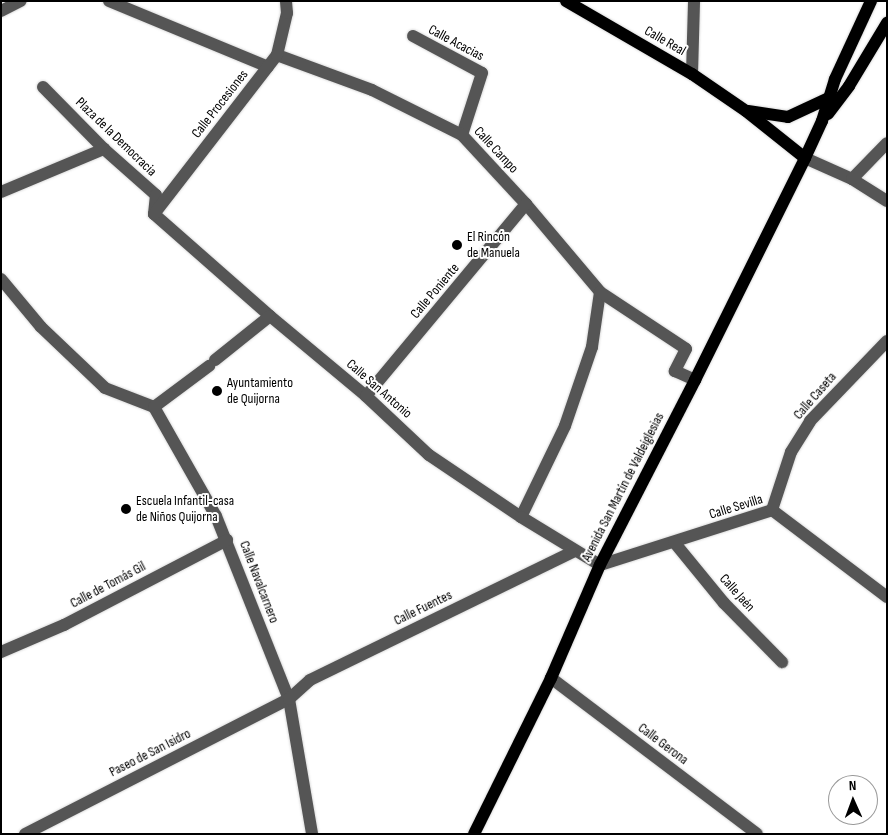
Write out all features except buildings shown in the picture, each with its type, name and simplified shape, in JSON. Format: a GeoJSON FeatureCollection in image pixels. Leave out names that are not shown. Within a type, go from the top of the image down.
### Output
{"type":"FeatureCollection","features":[{"type":"Feature","properties":{"kind":"main road","name":"Calle Real"},"geometry":{"type":"LineString","coordinates":[[566,1],[692,74],[746,111],[805,158]]}},
{"type":"Feature","properties":{"kind":"main road"},"geometry":{"type":"LineString","coordinates":[[822,122],[835,79],[871,1]]}},
{"type":"Feature","properties":{"kind":"main road"},"geometry":{"type":"LineString","coordinates":[[822,122],[849,86],[887,22]]}},
{"type":"Feature","properties":{"kind":"main road","name":"Calle Real"},"geometry":{"type":"LineString","coordinates":[[746,111],[788,117],[829,98]]}},
{"type":"Feature","properties":{"kind":"main road","name":"Avenida San Martín de Valdeiglesias"},"geometry":{"type":"LineString","coordinates":[[474,834],[551,678],[600,565],[695,380],[822,122]]}},
{"type":"Feature","properties":{"kind":"street"},"geometry":{"type":"LineString","coordinates":[[1,11],[21,1]]}},
{"type":"Feature","properties":{"kind":"street"},"geometry":{"type":"LineString","coordinates":[[109,1],[268,67]]}},
{"type":"Feature","properties":{"kind":"street","name":"Calle Procesiones"},"geometry":{"type":"LineString","coordinates":[[154,214],[277,55],[287,13],[286,1]]}},
{"type":"Feature","properties":{"kind":"street"},"geometry":{"type":"LineString","coordinates":[[692,74],[694,1]]}},
{"type":"Feature","properties":{"kind":"street","name":"Calle Acacias"},"geometry":{"type":"LineString","coordinates":[[412,36],[482,73],[462,135]]}},
{"type":"Feature","properties":{"kind":"street","name":"Calle Campo"},"geometry":{"type":"LineString","coordinates":[[277,55],[372,90],[462,135],[526,204],[600,292],[686,348],[676,371],[695,380]]}},
{"type":"Feature","properties":{"kind":"street","name":"Plaza de la Democracia"},"geometry":{"type":"LineString","coordinates":[[43,87],[104,149],[156,195],[154,214]]}},
{"type":"Feature","properties":{"kind":"street"},"geometry":{"type":"LineString","coordinates":[[852,179],[887,143]]}},
{"type":"Feature","properties":{"kind":"street"},"geometry":{"type":"LineString","coordinates":[[1,192],[104,149]]}},
{"type":"Feature","properties":{"kind":"street","name":"Calle Real"},"geometry":{"type":"LineString","coordinates":[[805,158],[852,179],[887,201]]}},
{"type":"Feature","properties":{"kind":"street","name":"Calle Poniente"},"geometry":{"type":"LineString","coordinates":[[366,396],[526,204]]}},
{"type":"Feature","properties":{"kind":"street","name":"Calle San Antonio"},"geometry":{"type":"LineString","coordinates":[[154,214],[270,316],[366,396],[429,455],[521,517],[600,565]]}},
{"type":"Feature","properties":{"kind":"street"},"geometry":{"type":"LineString","coordinates":[[1,279],[41,327],[104,388],[154,407],[270,316]]}},
{"type":"Feature","properties":{"kind":"street"},"geometry":{"type":"LineString","coordinates":[[521,517],[568,417],[592,347],[600,292]]}},
{"type":"Feature","properties":{"kind":"street","name":"Calle Caseta"},"geometry":{"type":"LineString","coordinates":[[772,510],[791,452],[810,421],[887,341]]}},
{"type":"Feature","properties":{"kind":"street","name":"Calle Navalcarnero"},"geometry":{"type":"LineString","coordinates":[[154,407],[216,516],[289,698],[312,834]]}},
{"type":"Feature","properties":{"kind":"street","name":"Calle Sevilla"},"geometry":{"type":"LineString","coordinates":[[600,565],[772,510],[887,597]]}},
{"type":"Feature","properties":{"kind":"street","name":"Calle de Tomás Gil"},"geometry":{"type":"LineString","coordinates":[[1,652],[64,625],[226,540]]}},
{"type":"Feature","properties":{"kind":"street","name":"Calle Jaén"},"geometry":{"type":"LineString","coordinates":[[674,542],[724,603],[782,662]]}},
{"type":"Feature","properties":{"kind":"street","name":"Calle Fuentes"},"geometry":{"type":"LineString","coordinates":[[289,698],[310,680],[574,550]]}},
{"type":"Feature","properties":{"kind":"street","name":"Calle Gerona"},"geometry":{"type":"LineString","coordinates":[[551,678],[757,834]]}},
{"type":"Feature","properties":{"kind":"street","name":"Paseo de San Isidro"},"geometry":{"type":"LineString","coordinates":[[25,834],[39,830],[289,698]]}},
{"type":"Feature","properties":{"kind":"place","name":"El Rincón de Manuela"},"geometry":{"type":"Point","coordinates":[457,245]}},
{"type":"Feature","properties":{"kind":"place","name":"Ayuntamiento de Quijorna"},"geometry":{"type":"Point","coordinates":[217,391]}},
{"type":"Feature","properties":{"kind":"place","name":"Escuela Infantil-casa de Niños Quijorna"},"geometry":{"type":"Point","coordinates":[126,509]}}]}
